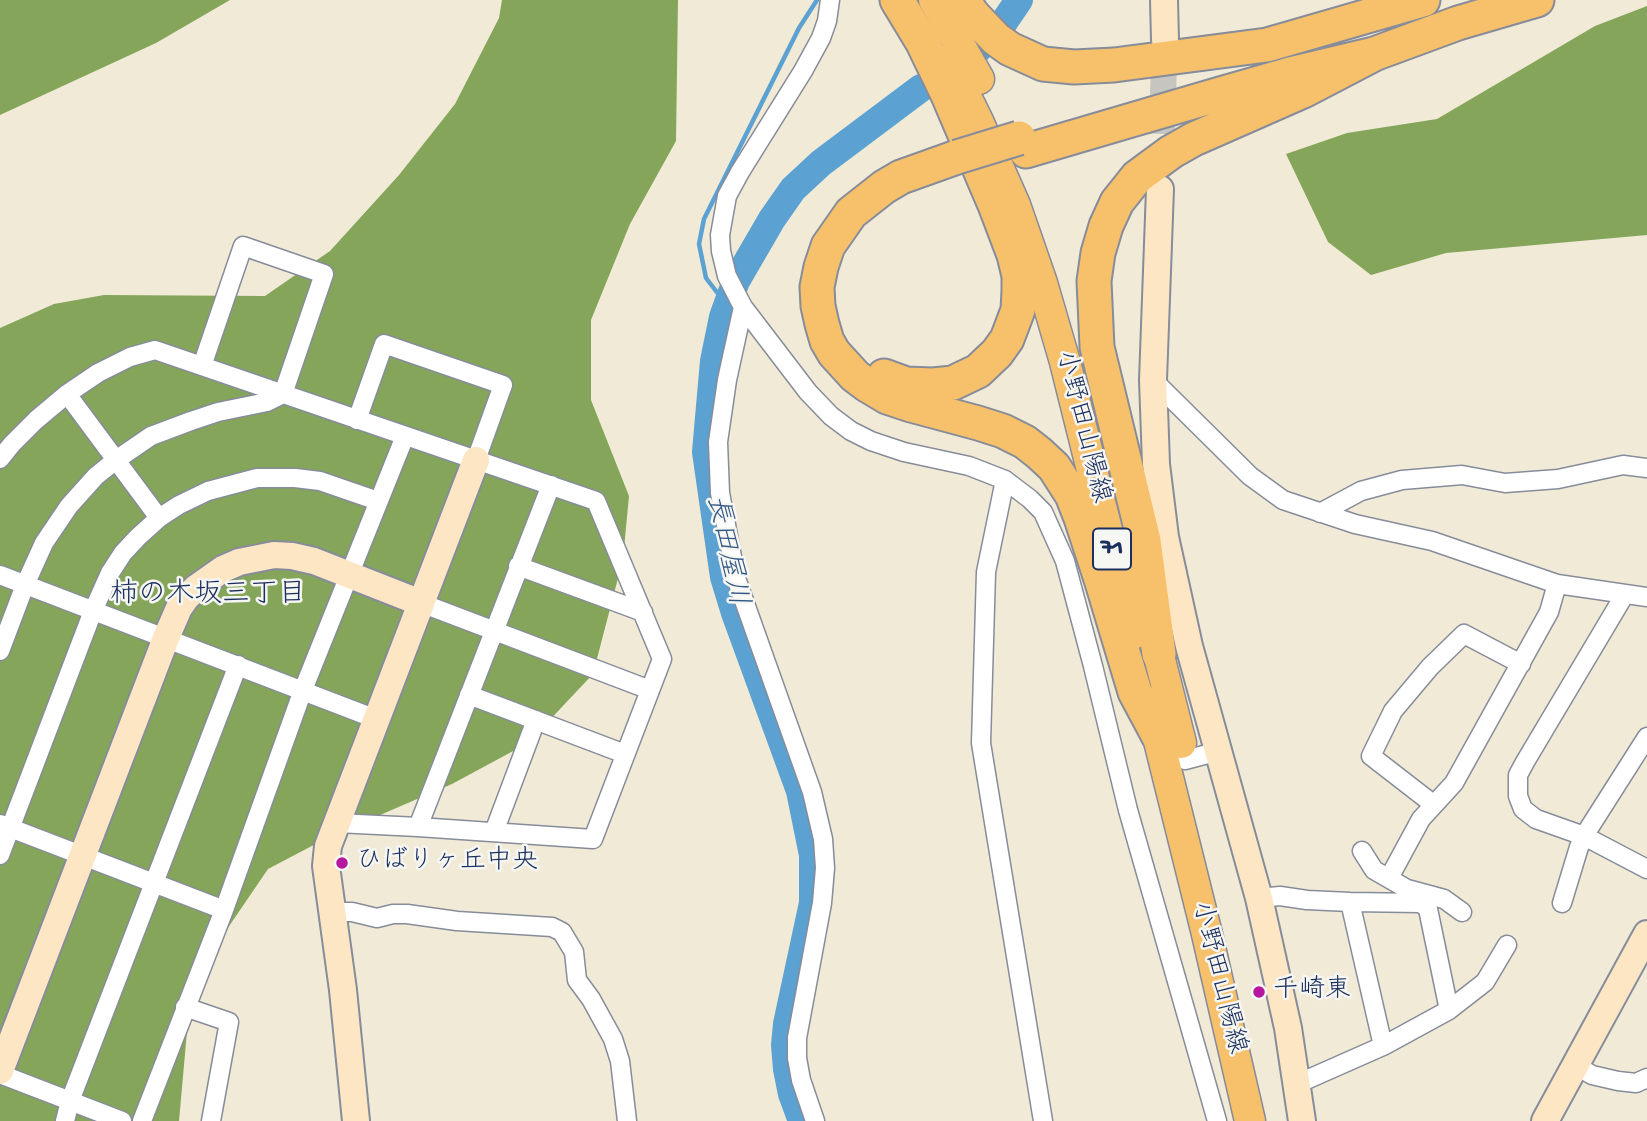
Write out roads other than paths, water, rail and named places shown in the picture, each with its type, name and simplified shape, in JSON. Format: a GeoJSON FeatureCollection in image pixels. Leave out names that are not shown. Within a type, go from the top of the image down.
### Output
{"type":"FeatureCollection","features":[{"type":"Feature","properties":{"kind":"highway"},"geometry":{"type":"LineString","coordinates":[[897,0],[923,43],[991,194],[1014,255],[1019,291],[1018,310],[1007,339],[998,353],[978,370],[953,383],[906,384],[881,375],[862,362],[841,332],[833,288],[837,267],[844,248],[858,229],[893,199],[960,163]]}},
{"type":"Feature","properties":{"kind":"highway"},"geometry":{"type":"LineString","coordinates":[[962,0],[996,39],[1010,49],[1043,64],[1074,67],[1114,65],[1267,45],[1423,0]]}},
{"type":"Feature","properties":{"kind":"highway"},"geometry":{"type":"LineString","coordinates":[[1023,144],[1374,54],[1458,23],[1534,1]]}},
{"type":"Feature","properties":{"kind":"highway"},"geometry":{"type":"LineString","coordinates":[[1158,735],[1135,692],[1081,518],[1068,488],[1054,467],[1025,442],[1003,431],[887,397],[855,376],[827,341],[817,296],[821,267],[828,246],[850,213],[901,177],[960,163],[1255,71],[1377,13]]}},
{"type":"Feature","properties":{"kind":"highway"},"geometry":{"type":"LineString","coordinates":[[1158,654],[1144,541],[1097,347],[1094,281],[1106,226],[1117,202],[1136,177],[1171,152],[1194,139],[1303,91],[1374,54]]}},
{"type":"Feature","properties":{"kind":"main road","name":"小野田山陽線"},"geometry":{"type":"LineString","coordinates":[[911,0],[956,72],[1015,205],[1042,283],[1065,362],[1158,735],[1250,1121]]}},
{"type":"Feature","properties":{"kind":"main road","name":"小野田山陽線"},"geometry":{"type":"LineString","coordinates":[[934,0],[973,66],[1034,196],[1069,302],[1185,760],[1271,1121]]}},
{"type":"Feature","properties":{"kind":"street"},"geometry":{"type":"LineString","coordinates":[[830,0],[821,38],[727,196],[720,234],[727,276],[743,307],[808,392],[850,431],[904,452],[968,466],[1005,480],[1043,512],[1065,561],[1128,810],[1217,1121]]}},
{"type":"Feature","properties":{"kind":"street"},"geometry":{"type":"LineString","coordinates":[[1164,0],[1165,40]]}},
{"type":"Feature","properties":{"kind":"street"},"geometry":{"type":"LineString","coordinates":[[1160,189],[1153,380],[1156,464],[1165,537],[1189,646],[1259,898],[1288,1028],[1302,1121]]}},
{"type":"Feature","properties":{"kind":"street"},"geometry":{"type":"LineString","coordinates":[[0,652],[44,543],[68,506],[96,477],[151,436],[218,412],[267,402],[283,394],[324,274],[243,246],[202,366]]}},
{"type":"Feature","properties":{"kind":"street"},"geometry":{"type":"LineString","coordinates":[[743,307],[727,380],[718,442],[720,493],[736,578],[811,792],[822,839],[825,868],[822,903],[797,1038],[801,1080],[815,1121]]}},
{"type":"Feature","properties":{"kind":"street"},"geometry":{"type":"LineString","coordinates":[[356,1121],[326,866],[328,846],[503,384],[384,344],[357,420]]}},
{"type":"Feature","properties":{"kind":"street"},"geometry":{"type":"LineString","coordinates":[[0,460],[36,420],[67,394],[130,357],[155,350],[596,501],[662,659],[593,839],[337,823]]}},
{"type":"Feature","properties":{"kind":"street"},"geometry":{"type":"LineString","coordinates":[[1153,380],[1250,476],[1283,499],[1355,524],[1432,541],[1557,584],[1647,597]]}},
{"type":"Feature","properties":{"kind":"street"},"geometry":{"type":"LineString","coordinates":[[67,394],[159,518]]}},
{"type":"Feature","properties":{"kind":"street"},"geometry":{"type":"LineString","coordinates":[[142,1121],[224,910],[303,690],[405,436]]}},
{"type":"Feature","properties":{"kind":"street"},"geometry":{"type":"LineString","coordinates":[[1321,513],[1361,491],[1402,480],[1462,475],[1505,484],[1558,479],[1623,465],[1647,468]]}},
{"type":"Feature","properties":{"kind":"street"},"geometry":{"type":"LineString","coordinates":[[0,855],[5,826],[93,611],[110,573],[138,537],[179,505],[225,485],[257,478],[320,481],[378,500]]}},
{"type":"Feature","properties":{"kind":"street"},"geometry":{"type":"LineString","coordinates":[[1005,480],[986,572],[981,743],[1042,1121]]}},
{"type":"Feature","properties":{"kind":"street"},"geometry":{"type":"LineString","coordinates":[[418,827],[551,485]]}},
{"type":"Feature","properties":{"kind":"street"},"geometry":{"type":"LineString","coordinates":[[122,1121],[0,1072],[166,638],[186,598],[209,578],[239,562],[274,555],[314,561],[650,690]]}},
{"type":"Feature","properties":{"kind":"street"},"geometry":{"type":"LineString","coordinates":[[518,566],[643,612]]}},
{"type":"Feature","properties":{"kind":"street"},"geometry":{"type":"LineString","coordinates":[[0,575],[376,719]]}},
{"type":"Feature","properties":{"kind":"street"},"geometry":{"type":"LineString","coordinates":[[1389,878],[1421,819],[1454,783],[1549,612],[1557,584]]}},
{"type":"Feature","properties":{"kind":"street"},"geometry":{"type":"LineString","coordinates":[[1625,594],[1518,775],[1518,796],[1523,809],[1536,819],[1584,836],[1647,869]]}},
{"type":"Feature","properties":{"kind":"street"},"geometry":{"type":"LineString","coordinates":[[1433,804],[1371,756],[1393,711],[1430,667],[1464,634],[1521,664]]}},
{"type":"Feature","properties":{"kind":"street"},"geometry":{"type":"LineString","coordinates":[[65,1121],[70,1101],[238,665]]}},
{"type":"Feature","properties":{"kind":"street"},"geometry":{"type":"LineString","coordinates":[[469,695],[625,754]]}},
{"type":"Feature","properties":{"kind":"street"},"geometry":{"type":"LineString","coordinates":[[494,832],[536,720]]}},
{"type":"Feature","properties":{"kind":"street"},"geometry":{"type":"LineString","coordinates":[[1562,903],[1584,836],[1647,737]]}},
{"type":"Feature","properties":{"kind":"street"},"geometry":{"type":"LineString","coordinates":[[1185,760],[1219,751]]}},
{"type":"Feature","properties":{"kind":"street"},"geometry":{"type":"LineString","coordinates":[[5,826],[224,910]]}},
{"type":"Feature","properties":{"kind":"street"},"geometry":{"type":"LineString","coordinates":[[1362,851],[1374,870],[1407,889],[1444,899],[1462,912]]}},
{"type":"Feature","properties":{"kind":"street"},"geometry":{"type":"LineString","coordinates":[[1259,898],[1280,896],[1307,900],[1421,903],[1428,909],[1450,1010]]}},
{"type":"Feature","properties":{"kind":"street"},"geometry":{"type":"LineString","coordinates":[[1350,902],[1383,1046]]}},
{"type":"Feature","properties":{"kind":"street"},"geometry":{"type":"LineString","coordinates":[[333,912],[352,912],[377,918],[407,914],[457,921],[552,927],[562,932],[574,952],[577,980],[613,1039],[620,1060],[627,1121]]}},
{"type":"Feature","properties":{"kind":"street"},"geometry":{"type":"LineString","coordinates":[[1545,1121],[1647,934]]}},
{"type":"Feature","properties":{"kind":"street"},"geometry":{"type":"LineString","coordinates":[[1297,1084],[1383,1046],[1450,1010],[1485,982],[1507,945]]}},
{"type":"Feature","properties":{"kind":"street"},"geometry":{"type":"LineString","coordinates":[[185,1007],[229,1022],[211,1121]]}},
{"type":"Feature","properties":{"kind":"street"},"geometry":{"type":"LineString","coordinates":[[1575,1065],[1592,1074],[1618,1081],[1636,1083],[1647,1078]]}},
{"type":"Feature","properties":{"kind":"waterway"},"geometry":{"type":"LineString","coordinates":[[723,317],[719,295],[706,278],[699,244],[704,219],[799,28],[817,0]]}},
{"type":"Feature","properties":{"kind":"waterway","name":"長田屋川"},"geometry":{"type":"LineString","coordinates":[[976,51],[1002,25],[1019,0]]}},
{"type":"Feature","properties":{"kind":"waterway","name":"長田屋川"},"geometry":{"type":"LineString","coordinates":[[802,1121],[792,1094],[785,1045],[787,1024],[813,903],[813,855],[800,791],[724,577],[706,452],[714,361],[723,317],[736,281],[793,189],[821,163],[921,88]]}},
{"type":"Feature","properties":{"kind":"tunnel"},"geometry":{"type":"LineString","coordinates":[[1160,173],[1165,41]]}},
{"type":"Feature","properties":{"kind":"place","name":"ひばりヶ丘中央"},"geometry":{"type":"Point","coordinates":[342,863]}},
{"type":"Feature","properties":{"kind":"place","name":"千崎東"},"geometry":{"type":"Point","coordinates":[1259,992]}},
{"type":"Feature","properties":{"kind":"district","name":"柿の木坂三丁目"},"geometry":{"type":"Point","coordinates":[208,597]}}]}
